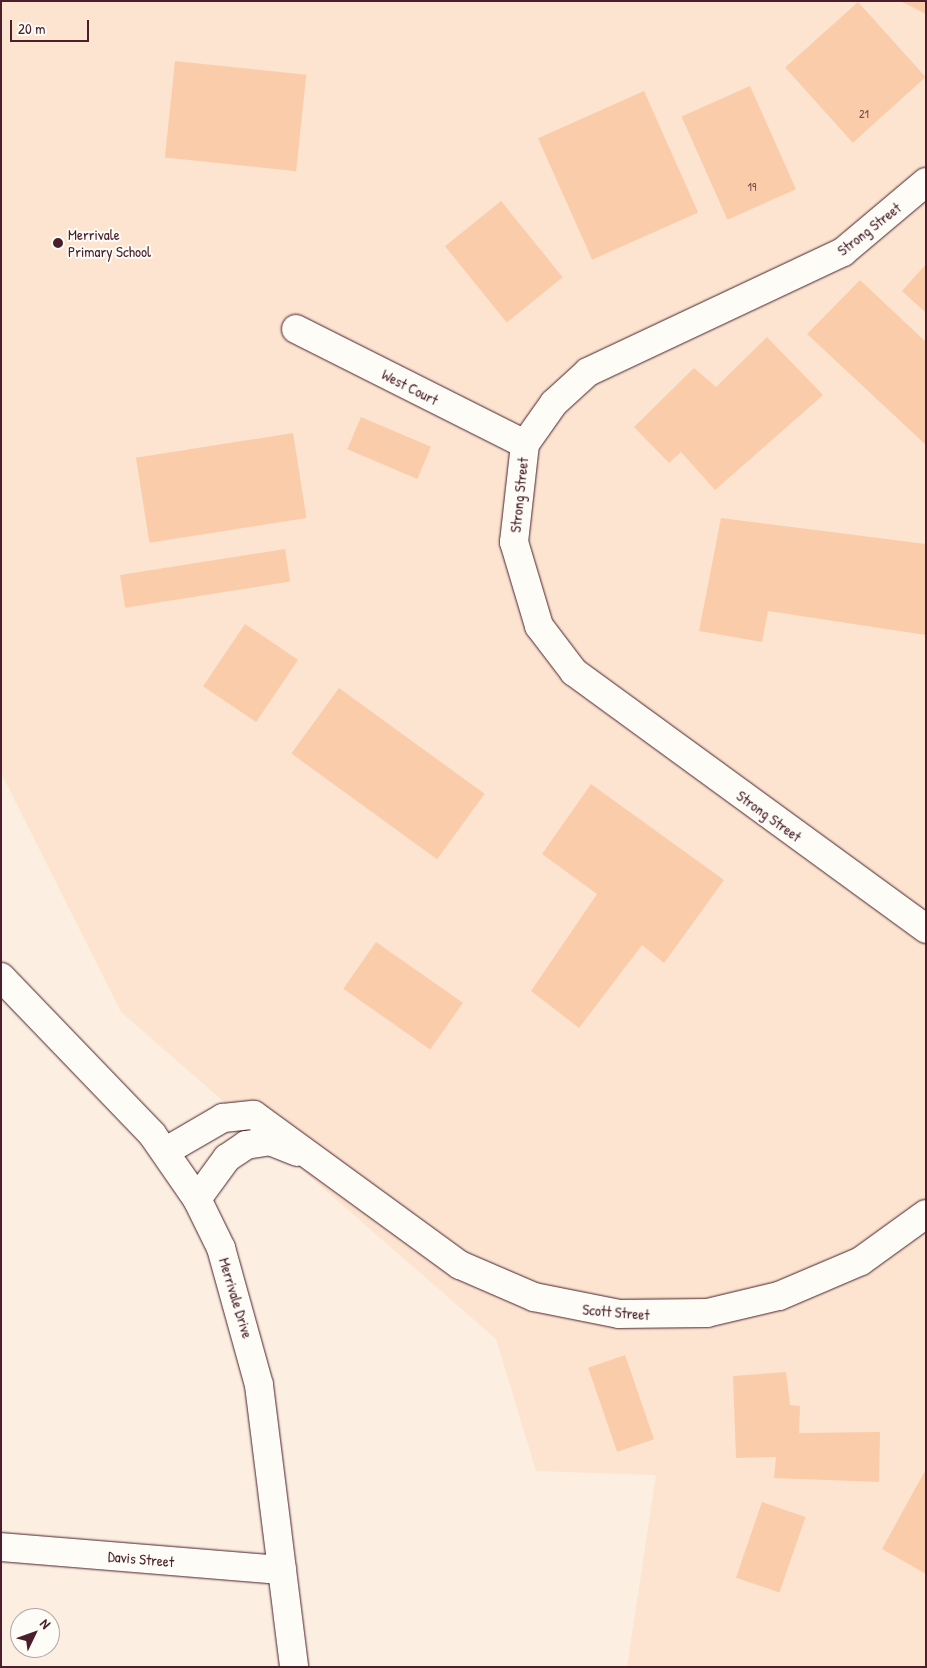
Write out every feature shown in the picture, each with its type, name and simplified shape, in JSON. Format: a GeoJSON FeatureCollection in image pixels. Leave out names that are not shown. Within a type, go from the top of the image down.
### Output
{"type":"FeatureCollection","features":[{"type":"Feature","properties":{"kind":"street","name":"Strong Street"},"geometry":{"type":"LineString","coordinates":[[926,182],[844,252],[588,372],[554,403],[525,444],[514,542],[539,626],[574,672],[926,929]]}},
{"type":"Feature","properties":{"kind":"street","name":"West Court"},"geometry":{"type":"LineString","coordinates":[[296,329],[525,444]]}},
{"type":"Feature","properties":{"kind":"street","name":"Merrivale Drive"},"geometry":{"type":"LineString","coordinates":[[1,976],[127,1105],[166,1151],[197,1199],[232,1276],[259,1385],[294,1667]]}},
{"type":"Feature","properties":{"kind":"street","name":"Scott Street"},"geometry":{"type":"LineString","coordinates":[[166,1151],[198,1130],[240,1113],[272,1124],[322,1167],[432,1248],[494,1283],[578,1309],[619,1314],[707,1313],[779,1296],[861,1260],[926,1214]]}},
{"type":"Feature","properties":{"kind":"street","name":"Scott Street"},"geometry":{"type":"LineString","coordinates":[[197,1199],[227,1158],[254,1142],[284,1145],[322,1167]]}},
{"type":"Feature","properties":{"kind":"street","name":"Davis Street"},"geometry":{"type":"LineString","coordinates":[[1,1547],[282,1570]]}},
{"type":"Feature","properties":{"kind":"shaded area"},"geometry":{"type":"Polygon","coordinates":[[[1,1],[926,1],[926,1667],[627,1667],[656,1475],[536,1471],[496,1339],[121,1012],[1,773],[1,1]]]}},
{"type":"Feature","properties":{"kind":"building"},"geometry":{"type":"Polygon","coordinates":[[[900,1],[926,1],[926,14],[900,1]]]}},
{"type":"Feature","properties":{"kind":"building"},"geometry":{"type":"Polygon","coordinates":[[[858,2],[926,77],[853,143],[785,68],[858,2]]]}},
{"type":"Feature","properties":{"kind":"building"},"geometry":{"type":"Polygon","coordinates":[[[175,61],[306,75],[296,171],[165,157],[175,61]]]}},
{"type":"Feature","properties":{"kind":"building"},"geometry":{"type":"Polygon","coordinates":[[[750,86],[796,189],[727,220],[681,117],[750,86]]]}},
{"type":"Feature","properties":{"kind":"building"},"geometry":{"type":"Polygon","coordinates":[[[644,91],[698,213],[592,260],[538,138],[644,91]]]}},
{"type":"Feature","properties":{"kind":"building"},"geometry":{"type":"Polygon","coordinates":[[[501,201],[563,277],[507,322],[445,246],[501,201]]]}},
{"type":"Feature","properties":{"kind":"building"},"geometry":{"type":"Polygon","coordinates":[[[926,264],[926,313],[902,291],[926,264]]]}},
{"type":"Feature","properties":{"kind":"building"},"geometry":{"type":"Polygon","coordinates":[[[860,280],[926,342],[926,445],[807,334],[860,280]]]}},
{"type":"Feature","properties":{"kind":"building"},"geometry":{"type":"Polygon","coordinates":[[[767,337],[823,395],[715,490],[681,452],[669,463],[634,427],[694,368],[716,387],[767,337]]]}},
{"type":"Feature","properties":{"kind":"building"},"geometry":{"type":"Polygon","coordinates":[[[361,417],[431,447],[417,479],[347,449],[361,417]]]}},
{"type":"Feature","properties":{"kind":"building"},"geometry":{"type":"Polygon","coordinates":[[[293,433],[306,518],[149,543],[136,458],[293,433]]]}},
{"type":"Feature","properties":{"kind":"building"},"geometry":{"type":"Polygon","coordinates":[[[721,518],[926,544],[926,635],[768,611],[762,642],[699,631],[721,518]]]}},
{"type":"Feature","properties":{"kind":"building"},"geometry":{"type":"Polygon","coordinates":[[[285,549],[290,582],[125,608],[120,575],[285,549]]]}},
{"type":"Feature","properties":{"kind":"building"},"geometry":{"type":"Polygon","coordinates":[[[245,624],[298,660],[256,722],[203,686],[245,624]]]}},
{"type":"Feature","properties":{"kind":"building"},"geometry":{"type":"Polygon","coordinates":[[[339,688],[485,794],[437,859],[291,754],[339,688]]]}},
{"type":"Feature","properties":{"kind":"building"},"geometry":{"type":"Polygon","coordinates":[[[591,784],[724,880],[664,963],[642,945],[579,1028],[531,991],[597,894],[542,854],[591,784]]]}},
{"type":"Feature","properties":{"kind":"building"},"geometry":{"type":"Polygon","coordinates":[[[376,942],[463,1003],[430,1049],[343,989],[376,942]]]}},
{"type":"Feature","properties":{"kind":"building"},"geometry":{"type":"Polygon","coordinates":[[[625,1355],[654,1439],[617,1452],[588,1368],[625,1355]]]}},
{"type":"Feature","properties":{"kind":"building"},"geometry":{"type":"Polygon","coordinates":[[[786,1372],[790,1405],[800,1406],[799,1433],[880,1432],[879,1482],[774,1478],[776,1457],[736,1458],[733,1376],[786,1372]]]}},
{"type":"Feature","properties":{"kind":"building"},"geometry":{"type":"Polygon","coordinates":[[[926,1469],[926,1574],[882,1549],[926,1469]]]}},
{"type":"Feature","properties":{"kind":"building"},"geometry":{"type":"Polygon","coordinates":[[[762,1502],[805,1517],[779,1593],[736,1578],[762,1502]]]}},
{"type":"Feature","properties":{"kind":"place","name":"Merrivale Primary School"},"geometry":{"type":"Point","coordinates":[58,243]}}]}
